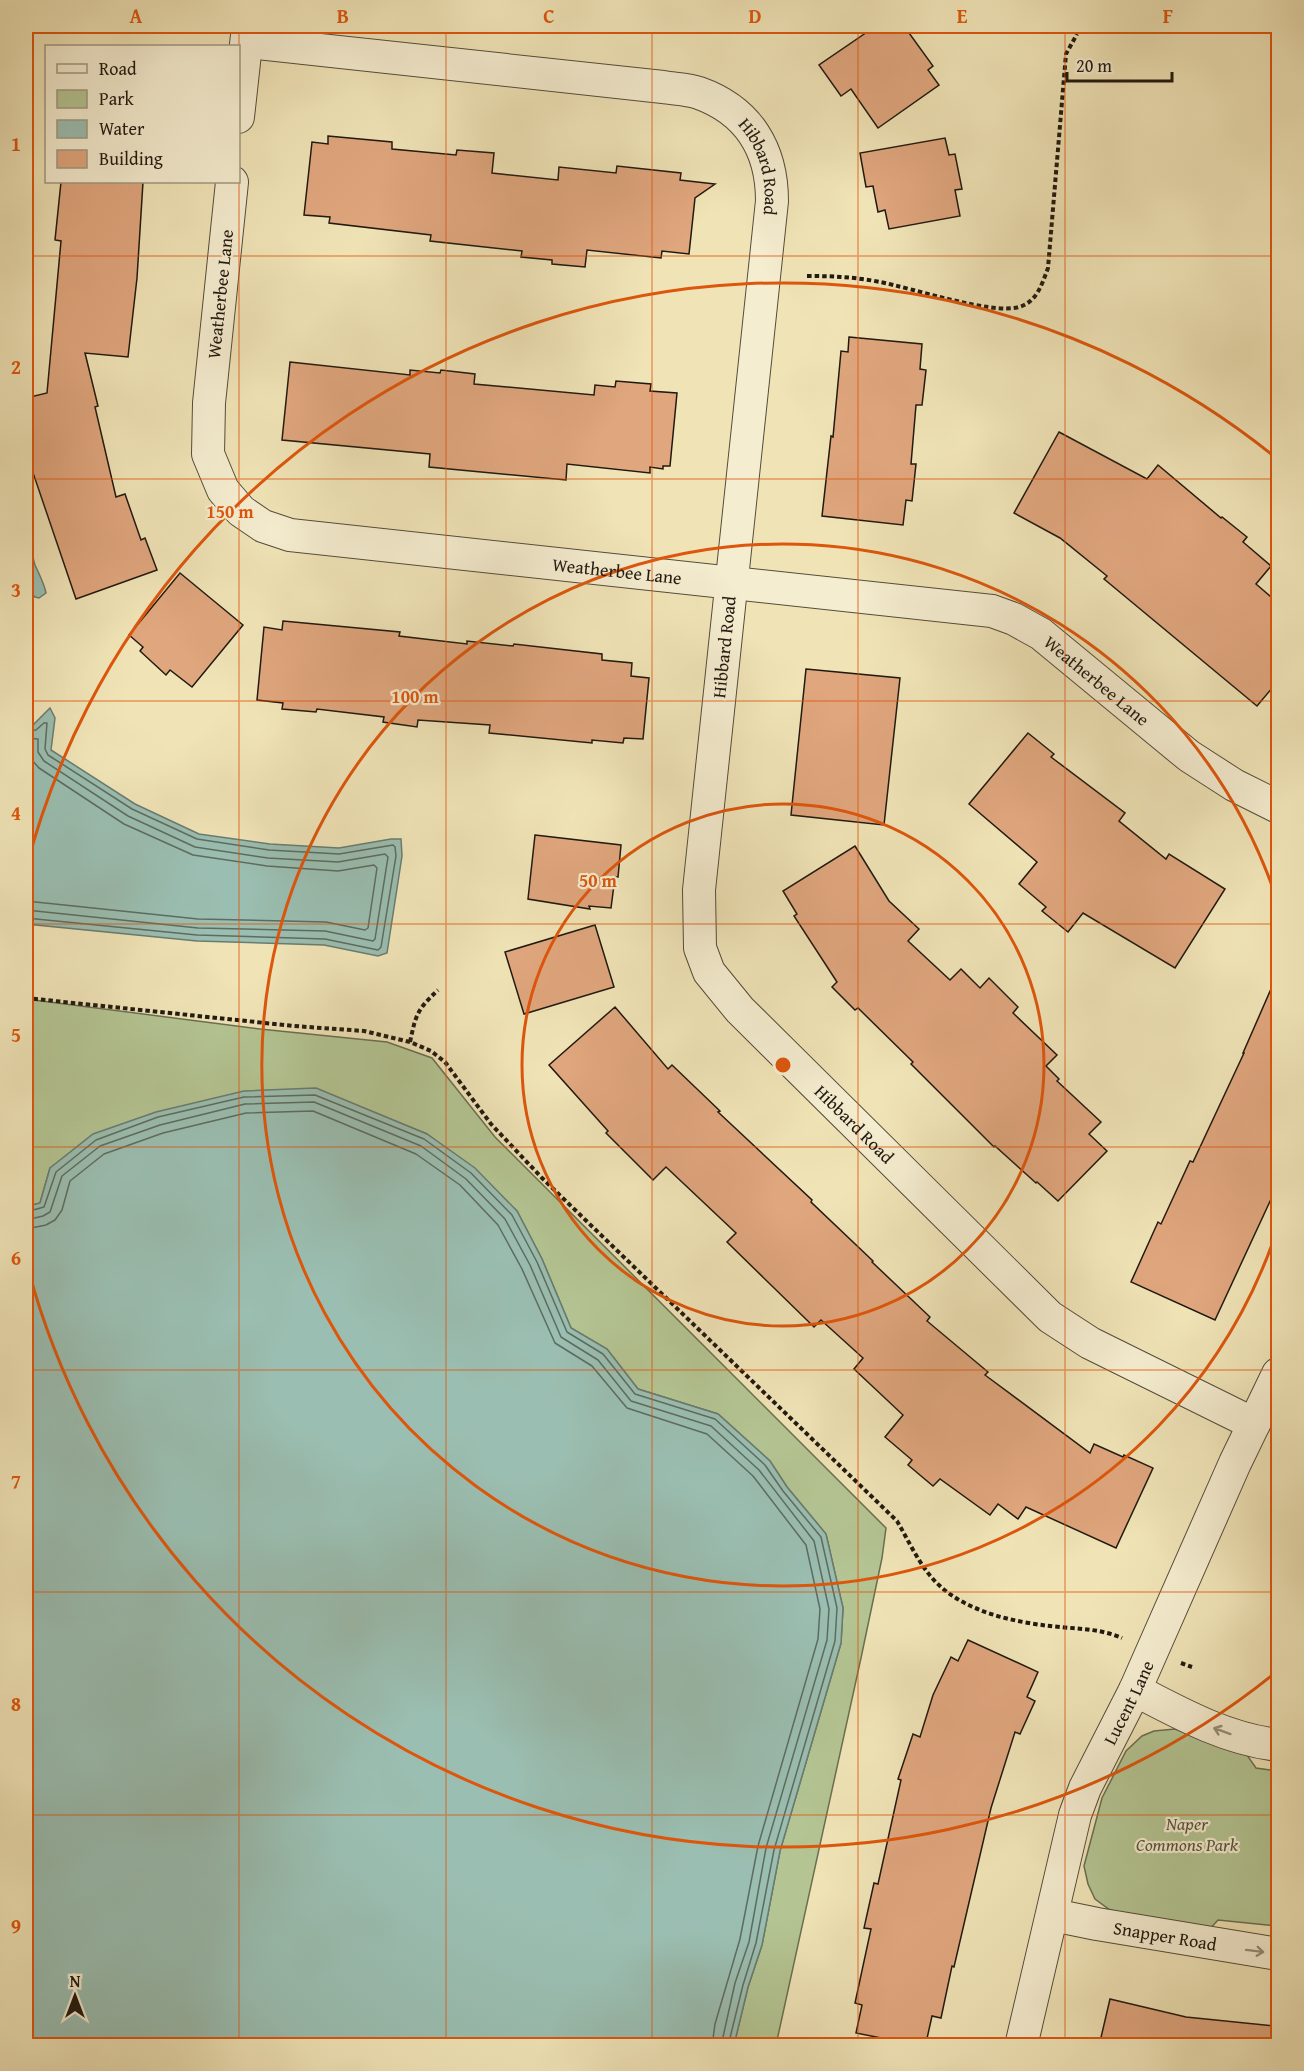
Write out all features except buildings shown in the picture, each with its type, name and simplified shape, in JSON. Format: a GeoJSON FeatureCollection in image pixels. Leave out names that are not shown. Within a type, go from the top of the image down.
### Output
{"type":"FeatureCollection","features":[{"type":"Feature","properties":{"kind":"street"},"geometry":{"type":"LineString","coordinates":[[240,100],[248,34]]}},
{"type":"Feature","properties":{"kind":"street","name":"Hibbard Road"},"geometry":{"type":"LineString","coordinates":[[248,34],[697,92],[729,108],[749,128],[766,158],[772,179],[772,201],[699,890],[698,930],[700,948],[708,972],[740,1010],[1050,1317],[1090,1343],[1254,1424]]}},
{"type":"Feature","properties":{"kind":"street","name":"Weatherbee Lane"},"geometry":{"type":"LineString","coordinates":[[232,183],[207,430],[208,454],[223,490],[242,511],[263,526],[290,535],[992,611],[1014,619],[1041,634],[1189,756],[1234,785],[1278,807]]}},
{"type":"Feature","properties":{"kind":"street","name":"Lucent Lane"},"geometry":{"type":"LineString","coordinates":[[1021,2046],[1075,1815],[1085,1788],[1135,1690],[1230,1474],[1278,1374]]}},
{"type":"Feature","properties":{"kind":"street"},"geometry":{"type":"LineString","coordinates":[[1135,1690],[1216,1730],[1245,1740],[1278,1745]]}},
{"type":"Feature","properties":{"kind":"street","name":"Snapper Road"},"geometry":{"type":"LineString","coordinates":[[1053,1915],[1278,1954]]}},
{"type":"Feature","properties":{"kind":"path"},"geometry":{"type":"LineString","coordinates":[[807,276],[842,276],[1007,309],[1020,307],[1032,300],[1048,268],[1066,54],[1077,34]]}},
{"type":"Feature","properties":{"kind":"path"},"geometry":{"type":"LineString","coordinates":[[410,1042],[419,1009],[438,990]]}},
{"type":"Feature","properties":{"kind":"path"},"geometry":{"type":"LineString","coordinates":[[26,998],[294,1026],[364,1031],[410,1042],[431,1052],[445,1062],[491,1124],[528,1164],[897,1521],[927,1572],[940,1586],[969,1605],[991,1613],[1050,1626],[1105,1631],[1130,1642]]}},
{"type":"Feature","properties":{"kind":"green space"},"geometry":{"type":"Polygon","coordinates":[[[26,999],[260,1029],[387,1042],[432,1058],[495,1137],[886,1528],[861,1658],[776,2045],[734,2045],[748,1987],[762,1945],[780,1851],[841,1643],[843,1608],[826,1534],[787,1487],[770,1461],[718,1414],[638,1389],[607,1349],[571,1328],[542,1259],[517,1211],[427,1134],[316,1089],[50,1168],[40,1203],[26,1207],[26,999]]]}},
{"type":"Feature","properties":{"kind":"green space","name":"Naper Commons Park"},"geometry":{"type":"Polygon","coordinates":[[[1175,1729],[1247,1755],[1256,1768],[1278,1771],[1278,1926],[1218,1920],[1206,1933],[1110,1910],[1095,1899],[1088,1884],[1084,1866],[1102,1798],[1126,1751],[1142,1736],[1154,1731],[1175,1729]]]}},
{"type":"Feature","properties":{"kind":"water"},"geometry":{"type":"Polygon","coordinates":[[[27,546],[31,549],[46,593],[39,598],[26,588],[27,546]]]}},
{"type":"Feature","properties":{"kind":"water"},"geometry":{"type":"Polygon","coordinates":[[[50,708],[55,718],[51,750],[135,804],[199,834],[270,844],[339,848],[401,839],[402,856],[387,953],[378,956],[324,945],[197,941],[26,924],[26,725],[33,725],[50,708]]]}},
{"type":"Feature","properties":{"kind":"water"},"geometry":{"type":"Polygon","coordinates":[[[316,1088],[427,1134],[475,1168],[517,1211],[542,1259],[571,1328],[607,1349],[638,1389],[718,1414],[770,1461],[787,1487],[826,1534],[843,1608],[841,1643],[780,1851],[762,1945],[748,1987],[734,2045],[26,2045],[26,1207],[40,1203],[50,1168],[93,1134],[156,1112],[244,1091],[316,1088]]]}}]}
